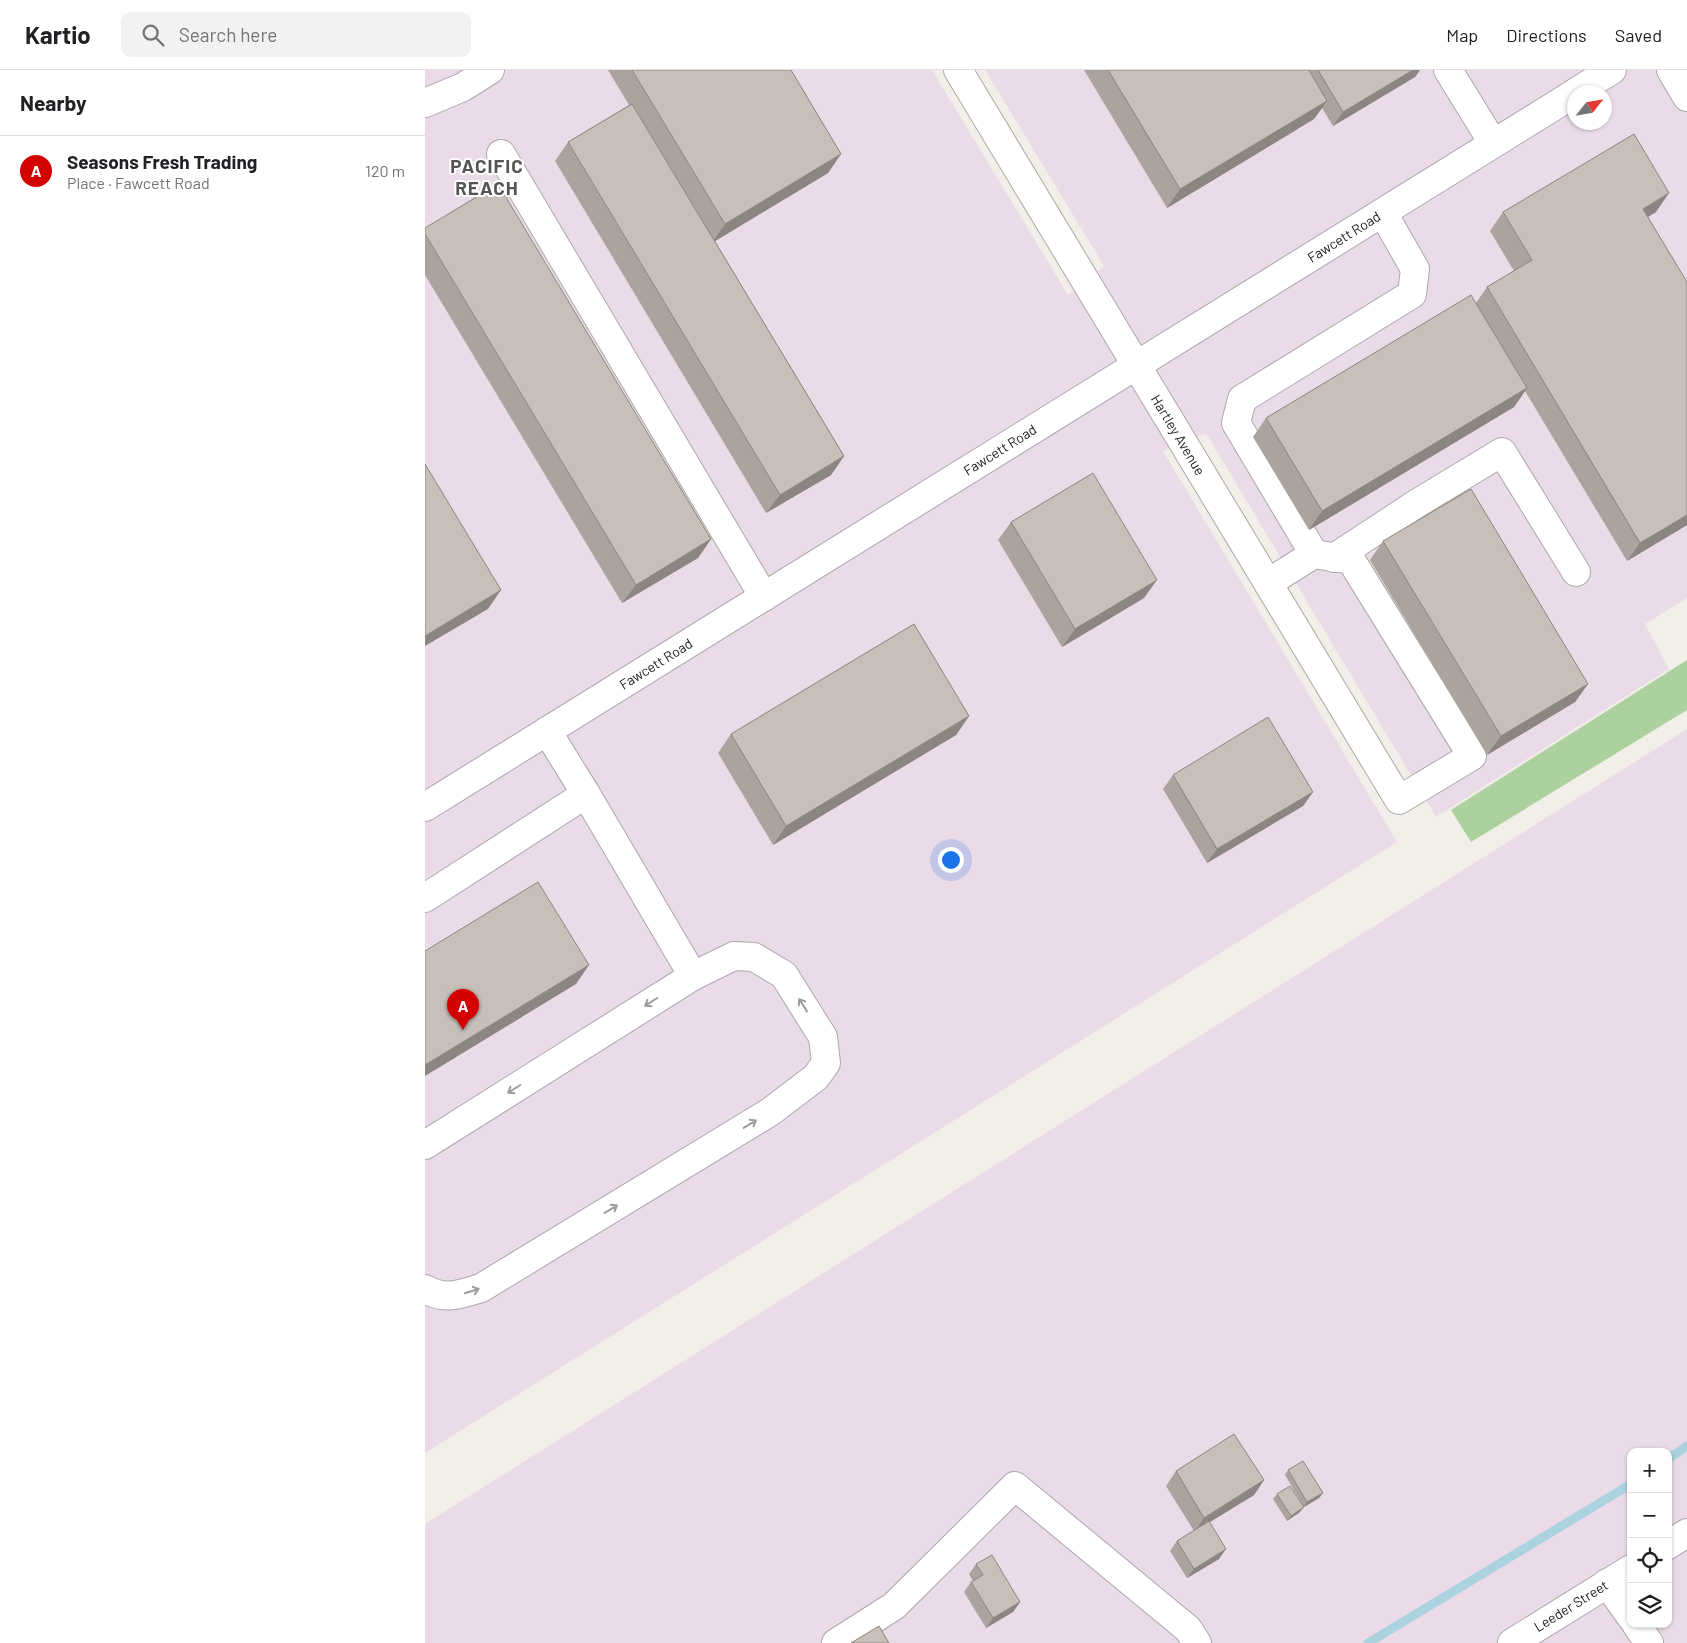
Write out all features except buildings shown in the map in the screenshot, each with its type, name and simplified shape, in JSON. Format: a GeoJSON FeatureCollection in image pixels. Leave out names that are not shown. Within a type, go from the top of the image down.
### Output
{"type":"FeatureCollection","features":[{"type":"Feature","properties":{"kind":"street"},"geometry":{"type":"LineString","coordinates":[[425,103],[463,87],[490,70]]}},
{"type":"Feature","properties":{"kind":"street","name":"Hartley Avenue"},"geometry":{"type":"LineString","coordinates":[[958,70],[1399,800],[1472,756],[1351,560],[1324,556]]}},
{"type":"Feature","properties":{"kind":"street"},"geometry":{"type":"LineString","coordinates":[[1448,70],[1493,143]]}},
{"type":"Feature","properties":{"kind":"street","name":"Fawcett Road"},"geometry":{"type":"LineString","coordinates":[[1588,85],[1612,70]]}},
{"type":"Feature","properties":{"kind":"street"},"geometry":{"type":"LineString","coordinates":[[1671,70],[1687,97]]}},
{"type":"Feature","properties":{"kind":"street","name":"Fawcett Road"},"geometry":{"type":"LineString","coordinates":[[425,807],[1567,98]]}},
{"type":"Feature","properties":{"kind":"street"},"geometry":{"type":"LineString","coordinates":[[501,154],[764,597]]}},
{"type":"Feature","properties":{"kind":"street"},"geometry":{"type":"LineString","coordinates":[[1324,556],[1236,423],[1242,399],[1412,294],[1415,269],[1383,213]]}},
{"type":"Feature","properties":{"kind":"street"},"geometry":{"type":"LineString","coordinates":[[1268,583],[1324,556],[1416,504],[1502,452],[1576,572]]}},
{"type":"Feature","properties":{"kind":"street"},"geometry":{"type":"LineString","coordinates":[[547,731],[693,976]]}},
{"type":"Feature","properties":{"kind":"street"},"geometry":{"type":"LineString","coordinates":[[425,898],[586,794]]}},
{"type":"Feature","properties":{"kind":"street"},"geometry":{"type":"LineString","coordinates":[[425,1145],[693,976],[734,956],[754,957],[784,975],[823,1037],[826,1063],[817,1077],[770,1112],[481,1288],[454,1296],[434,1294],[425,1290]]}},
{"type":"Feature","properties":{"kind":"street"},"geometry":{"type":"LineString","coordinates":[[836,1643],[894,1606],[1015,1486],[1186,1638]]}},
{"type":"Feature","properties":{"kind":"street"},"geometry":{"type":"LineString","coordinates":[[1672,1542],[1687,1533]]}},
{"type":"Feature","properties":{"kind":"street","name":"Leeder Street"},"geometry":{"type":"LineString","coordinates":[[1512,1643],[1627,1570]]}},
{"type":"Feature","properties":{"kind":"street"},"geometry":{"type":"LineString","coordinates":[[1607,1583],[1627,1610]]}},
{"type":"Feature","properties":{"kind":"street"},"geometry":{"type":"LineString","coordinates":[[1639,1628],[1649,1643]]}},
{"type":"Feature","properties":{"kind":"shaded area"},"geometry":{"type":"Polygon","coordinates":[[[425,70],[932,70],[1068,295],[1104,266],[985,70],[1687,70],[1687,598],[1645,624],[1669,669],[1436,817],[1206,433],[1163,451],[1397,842],[425,1453],[425,70]]]}},
{"type":"Feature","properties":{"kind":"shaded area"},"geometry":{"type":"Polygon","coordinates":[[[1687,729],[1687,1643],[425,1643],[425,1524],[1687,729]]]}},
{"type":"Feature","properties":{"kind":"green space"},"geometry":{"type":"Polygon","coordinates":[[[1687,660],[1687,710],[1471,842],[1451,810],[1687,660]]]}},
{"type":"Feature","properties":{"kind":"waterway"},"geometry":{"type":"LineString","coordinates":[[1672,1456],[1687,1446]]}},
{"type":"Feature","properties":{"kind":"waterway"},"geometry":{"type":"LineString","coordinates":[[1368,1643],[1627,1486]]}},
{"type":"Feature","properties":{"kind":"place","name":"Seasons Fresh Trading"},"geometry":{"type":"Point","coordinates":[463,1030]}},
{"type":"Feature","properties":{"kind":"district","name":"PACIFIC REACH"},"geometry":{"type":"Point","coordinates":[487,177]}}]}
